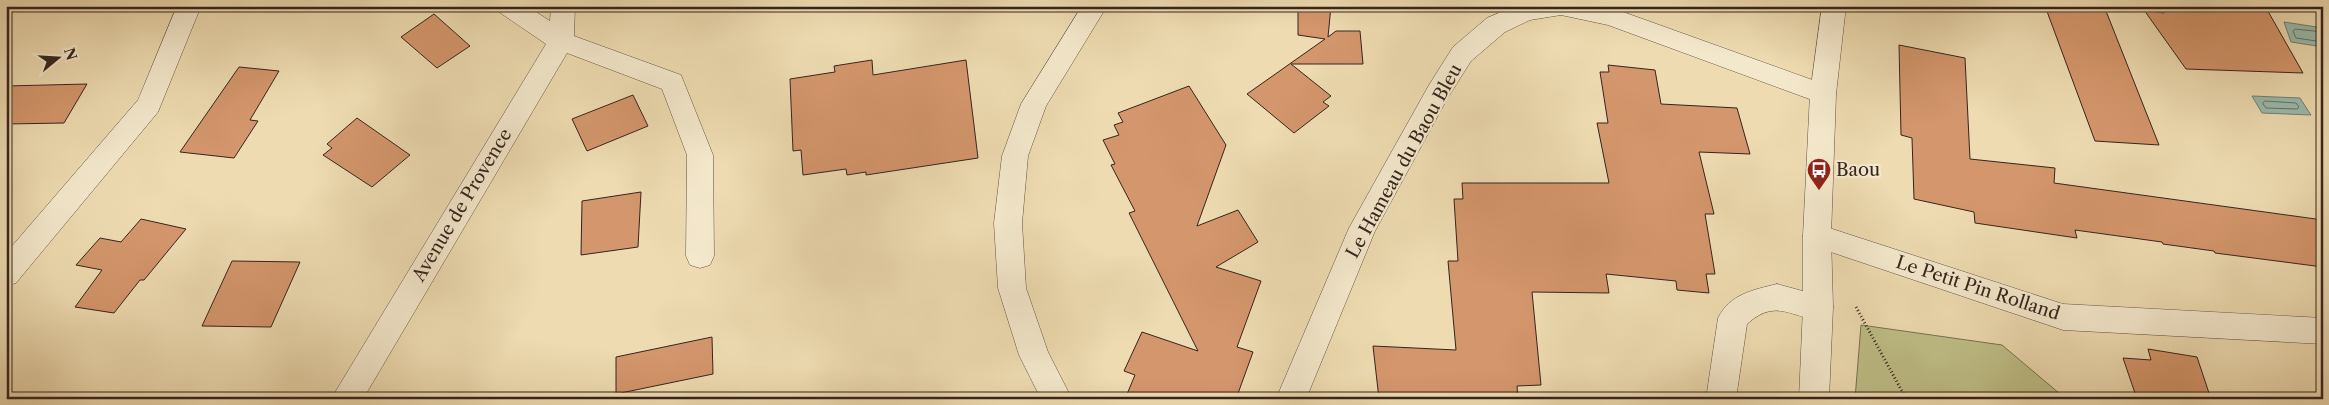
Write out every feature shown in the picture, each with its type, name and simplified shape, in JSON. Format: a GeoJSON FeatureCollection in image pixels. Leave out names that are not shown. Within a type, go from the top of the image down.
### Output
{"type":"FeatureCollection","features":[{"type":"Feature","properties":{"kind":"street"},"geometry":{"type":"LineString","coordinates":[[6,274],[149,104],[189,6]]}},
{"type":"Feature","properties":{"kind":"street"},"geometry":{"type":"LineString","coordinates":[[508,6],[560,41],[672,82],[700,155],[700,256]]}},
{"type":"Feature","properties":{"kind":"street","name":"Avenue de Provence"},"geometry":{"type":"LineString","coordinates":[[346,399],[560,41],[563,6]]}},
{"type":"Feature","properties":{"kind":"street"},"geometry":{"type":"LineString","coordinates":[[1057,399],[1034,355],[1012,288],[1008,222],[1015,156],[1034,104],[1095,6]]}},
{"type":"Feature","properties":{"kind":"street","name":"Le Hameau du Baou Bleu"},"geometry":{"type":"LineString","coordinates":[[1291,399],[1363,228],[1438,92],[1462,54],[1496,25],[1525,12],[1561,6],[1612,17],[1823,94]]}},
{"type":"Feature","properties":{"kind":"street"},"geometry":{"type":"LineString","coordinates":[[1814,399],[1818,307],[1817,236],[1823,94],[1834,6]]}},
{"type":"Feature","properties":{"kind":"street","name":"Le Petit Pin Rolland"},"geometry":{"type":"LineString","coordinates":[[1817,236],[2062,317],[2323,331]]}},
{"type":"Feature","properties":{"kind":"street"},"geometry":{"type":"LineString","coordinates":[[1721,399],[1733,318],[1750,303],[1777,297],[1818,307]]}},
{"type":"Feature","properties":{"kind":"path"},"geometry":{"type":"LineString","coordinates":[[1855,306],[1903,393],[1910,399]]}},
{"type":"Feature","properties":{"kind":"shaded area"},"geometry":{"type":"Polygon","coordinates":[[[1861,325],[2002,345],[2066,399],[1855,399],[1861,325]]]}},
{"type":"Feature","properties":{"kind":"water"},"geometry":{"type":"Polygon","coordinates":[[[2284,22],[2323,28],[2323,47],[2291,42],[2284,22]]]}},
{"type":"Feature","properties":{"kind":"water"},"geometry":{"type":"Polygon","coordinates":[[[2252,96],[2300,98],[2311,115],[2262,113],[2252,96]]]}},
{"type":"Feature","properties":{"kind":"building"},"geometry":{"type":"Polygon","coordinates":[[[1298,6],[1331,6],[1328,37],[1336,31],[1360,31],[1363,64],[1291,64],[1331,96],[1323,102],[1329,106],[1294,133],[1247,94],[1325,39],[1298,35],[1298,6]]]}},
{"type":"Feature","properties":{"kind":"building"},"geometry":{"type":"Polygon","coordinates":[[[2045,6],[2104,6],[2159,145],[2095,141],[2045,6]]]}},
{"type":"Feature","properties":{"kind":"building"},"geometry":{"type":"Polygon","coordinates":[[[2164,6],[2265,6],[2303,73],[2186,69],[2144,10],[2164,13],[2164,6]]]}},
{"type":"Feature","properties":{"kind":"building"},"geometry":{"type":"Polygon","coordinates":[[[434,14],[470,46],[437,68],[401,37],[434,14]]]}},
{"type":"Feature","properties":{"kind":"building"},"geometry":{"type":"Polygon","coordinates":[[[1899,45],[1965,58],[1970,159],[2055,168],[2054,183],[2323,220],[2323,267],[2215,253],[2214,251],[2163,244],[2162,242],[2075,230],[2077,238],[1975,223],[1974,212],[1914,199],[1912,138],[1901,135],[1899,45]]]}},
{"type":"Feature","properties":{"kind":"building"},"geometry":{"type":"Polygon","coordinates":[[[872,60],[873,75],[966,60],[978,158],[866,175],[866,172],[847,175],[846,169],[803,175],[801,150],[793,151],[790,79],[835,72],[834,66],[872,60]]]}},
{"type":"Feature","properties":{"kind":"building"},"geometry":{"type":"Polygon","coordinates":[[[1608,65],[1655,70],[1661,104],[1737,108],[1750,154],[1699,152],[1714,214],[1705,214],[1715,274],[1706,274],[1709,293],[1677,290],[1676,281],[1606,274],[1609,293],[1532,292],[1541,385],[1517,386],[1518,399],[1379,399],[1373,346],[1456,350],[1448,261],[1458,261],[1454,199],[1463,199],[1462,183],[1609,183],[1597,123],[1608,123],[1600,72],[1609,72],[1608,65]]]}},
{"type":"Feature","properties":{"kind":"building"},"geometry":{"type":"Polygon","coordinates":[[[239,67],[279,71],[250,120],[258,121],[234,158],[180,152],[239,67]]]}},
{"type":"Feature","properties":{"kind":"building"},"geometry":{"type":"Polygon","coordinates":[[[87,84],[64,123],[6,124],[6,86],[87,84]]]}},
{"type":"Feature","properties":{"kind":"building"},"geometry":{"type":"Polygon","coordinates":[[[1189,86],[1226,145],[1197,226],[1238,210],[1258,242],[1216,267],[1261,281],[1237,347],[1253,352],[1236,399],[1125,399],[1135,375],[1124,371],[1142,332],[1198,351],[1129,213],[1135,211],[1111,165],[1115,164],[1103,140],[1119,135],[1114,125],[1123,122],[1118,113],[1189,86]]]}},
{"type":"Feature","properties":{"kind":"building"},"geometry":{"type":"Polygon","coordinates":[[[633,95],[648,126],[587,151],[572,119],[633,95]]]}},
{"type":"Feature","properties":{"kind":"building"},"geometry":{"type":"Polygon","coordinates":[[[357,118],[410,155],[372,187],[323,155],[332,148],[327,144],[357,118]]]}},
{"type":"Feature","properties":{"kind":"building"},"geometry":{"type":"Polygon","coordinates":[[[641,192],[638,247],[581,255],[582,201],[641,192]]]}},
{"type":"Feature","properties":{"kind":"building"},"geometry":{"type":"Polygon","coordinates":[[[141,219],[186,229],[144,280],[140,280],[114,313],[75,307],[102,270],[76,265],[100,238],[121,242],[141,219]]]}},
{"type":"Feature","properties":{"kind":"building"},"geometry":{"type":"Polygon","coordinates":[[[232,261],[300,262],[271,327],[202,326],[232,261]]]}},
{"type":"Feature","properties":{"kind":"building"},"geometry":{"type":"Polygon","coordinates":[[[712,337],[713,374],[616,394],[616,357],[712,337]]]}},
{"type":"Feature","properties":{"kind":"building"},"geometry":{"type":"Polygon","coordinates":[[[2148,349],[2197,357],[2211,399],[2137,399],[2123,358],[2151,360],[2148,349]]]}},
{"type":"Feature","properties":{"kind":"place","name":"Baou"},"geometry":{"type":"Point","coordinates":[1819,191]}}]}
